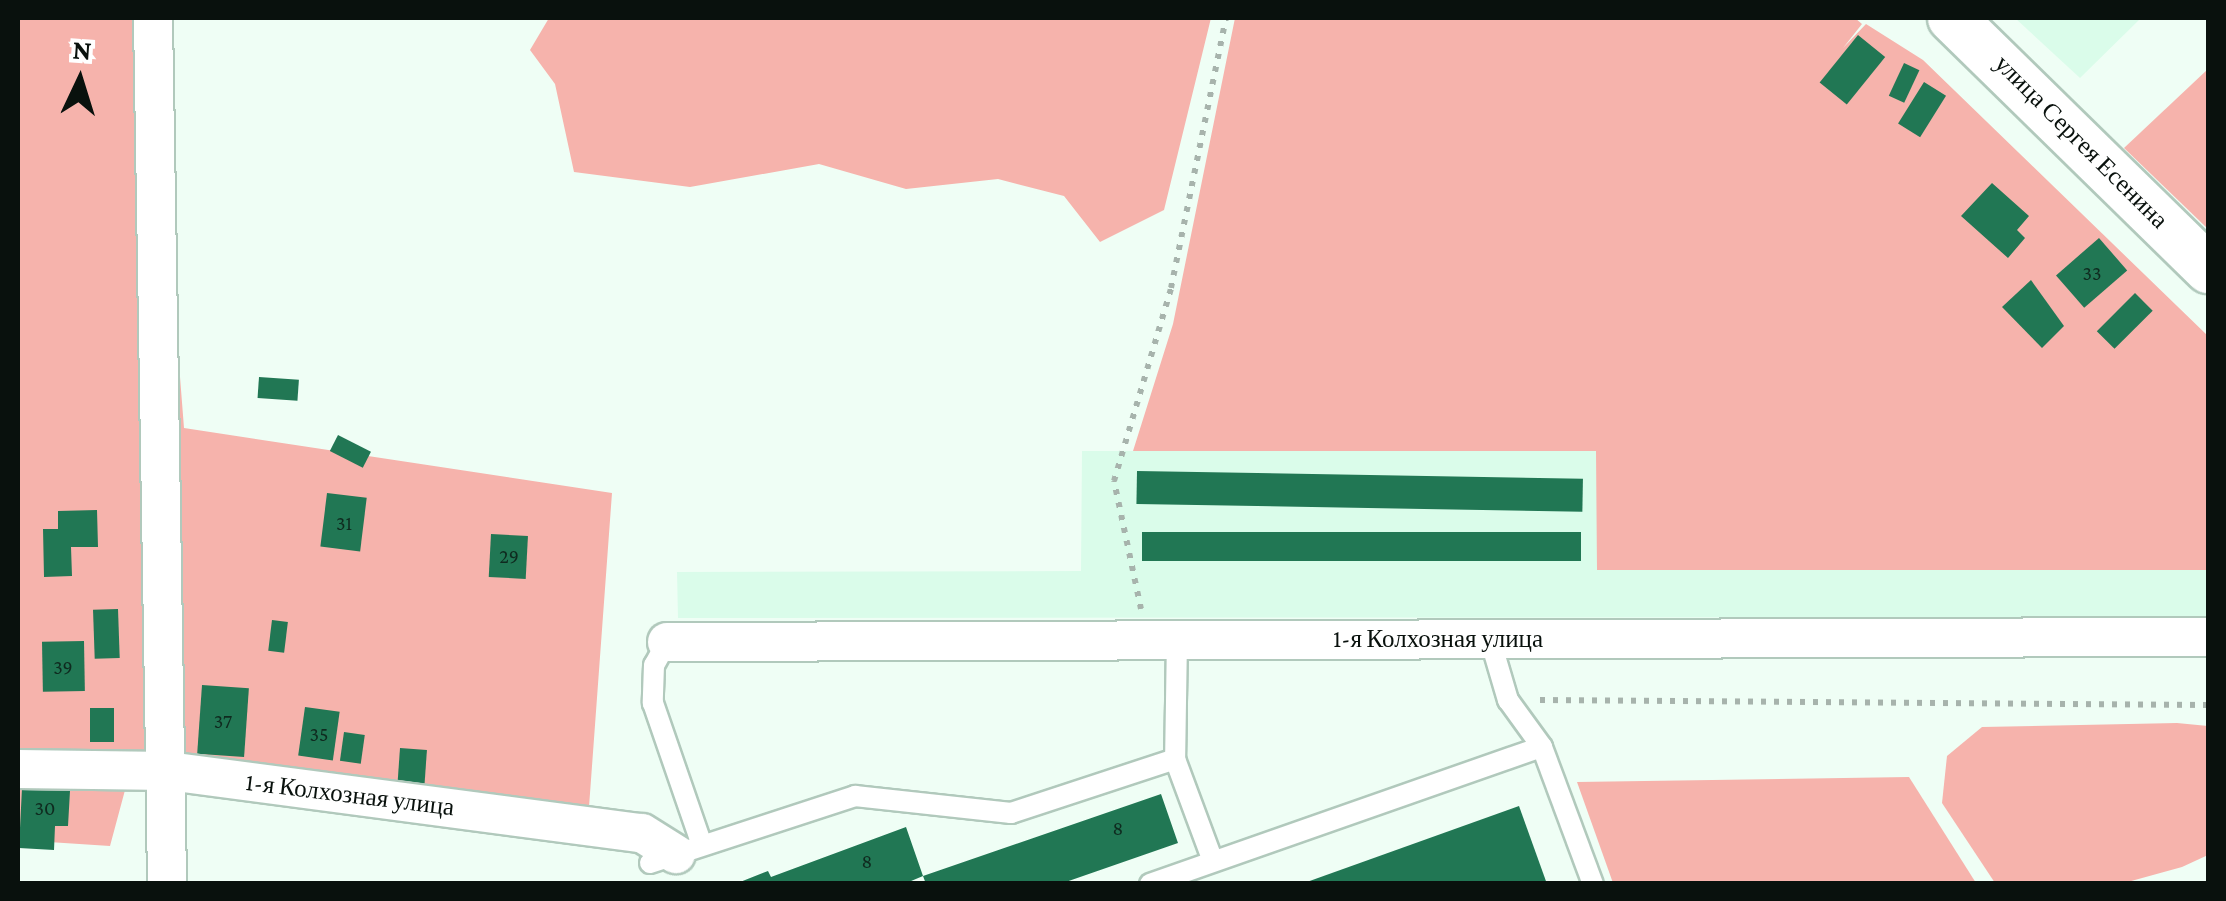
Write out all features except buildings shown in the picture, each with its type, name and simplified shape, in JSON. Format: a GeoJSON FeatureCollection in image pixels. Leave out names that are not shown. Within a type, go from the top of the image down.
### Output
{"type":"FeatureCollection","features":[{"type":"Feature","properties":{"kind":"street"},"geometry":{"type":"LineString","coordinates":[[153,18],[167,884]]}},
{"type":"Feature","properties":{"kind":"street","name":"улица Сергея Есенина"},"geometry":{"type":"LineString","coordinates":[[1966,22],[2208,269]]}},
{"type":"Feature","properties":{"kind":"street","name":"1-я Колхозная улица"},"geometry":{"type":"LineString","coordinates":[[667,642],[2208,636]]}},
{"type":"Feature","properties":{"kind":"street","name":"1-я Колхозная улица"},"geometry":{"type":"LineString","coordinates":[[18,769],[168,771],[642,833],[676,854]]}},
{"type":"Feature","properties":{"kind":"lane"},"geometry":{"type":"LineString","coordinates":[[1161,638],[1175,759],[1213,861]]}},
{"type":"Feature","properties":{"kind":"lane"},"geometry":{"type":"LineString","coordinates":[[1490,639],[1508,700],[1542,746],[1593,884]]}},
{"type":"Feature","properties":{"kind":"lane"},"geometry":{"type":"LineString","coordinates":[[667,642],[654,665],[654,703],[676,854],[855,796],[1012,813],[1175,759]]}},
{"type":"Feature","properties":{"kind":"lane"},"geometry":{"type":"LineString","coordinates":[[1150,884],[1542,746]]}},
{"type":"Feature","properties":{"kind":"path"},"geometry":{"type":"LineString","coordinates":[[1161,638],[1114,482],[1171,288],[1226,18]]}},
{"type":"Feature","properties":{"kind":"path"},"geometry":{"type":"LineString","coordinates":[[1508,700],[2208,705]]}},
{"type":"Feature","properties":{"kind":"shaded area"},"geometry":{"type":"Polygon","coordinates":[[[18,18],[152,18],[184,428],[612,493],[589,807],[128,779],[110,846],[18,840],[18,18]]]}},
{"type":"Feature","properties":{"kind":"shaded area"},"geometry":{"type":"Polygon","coordinates":[[[549,18],[1211,18],[1164,210],[1100,242],[1064,196],[998,179],[906,189],[819,164],[690,187],[574,172],[555,84],[530,50],[549,18]]]}},
{"type":"Feature","properties":{"kind":"shaded area"},"geometry":{"type":"Polygon","coordinates":[[[1235,18],[1855,18],[1862,24],[1843,48],[1866,24],[1923,60],[2208,336],[2208,570],[1597,570],[1596,451],[1133,451],[1173,324],[1235,18]]]}},
{"type":"Feature","properties":{"kind":"shaded area"},"geometry":{"type":"Polygon","coordinates":[[[2015,18],[2141,18],[2080,78],[2015,18]]]}},
{"type":"Feature","properties":{"kind":"shaded area"},"geometry":{"type":"Polygon","coordinates":[[[2208,69],[2208,229],[2124,148],[2208,69]]]}},
{"type":"Feature","properties":{"kind":"shaded area"},"geometry":{"type":"Polygon","coordinates":[[[1082,451],[1597,451],[1597,570],[2208,570],[2208,617],[678,618],[677,572],[1081,571],[1082,451]]]}},
{"type":"Feature","properties":{"kind":"shaded area"},"geometry":{"type":"Polygon","coordinates":[[[2177,723],[2208,726],[2208,855],[2182,867],[2124,883],[1995,883],[1942,803],[1947,756],[1982,727],[2177,723]]]}},
{"type":"Feature","properties":{"kind":"shaded area"},"geometry":{"type":"Polygon","coordinates":[[[1909,777],[1976,883],[1613,883],[1577,782],[1909,777]]]}}]}
